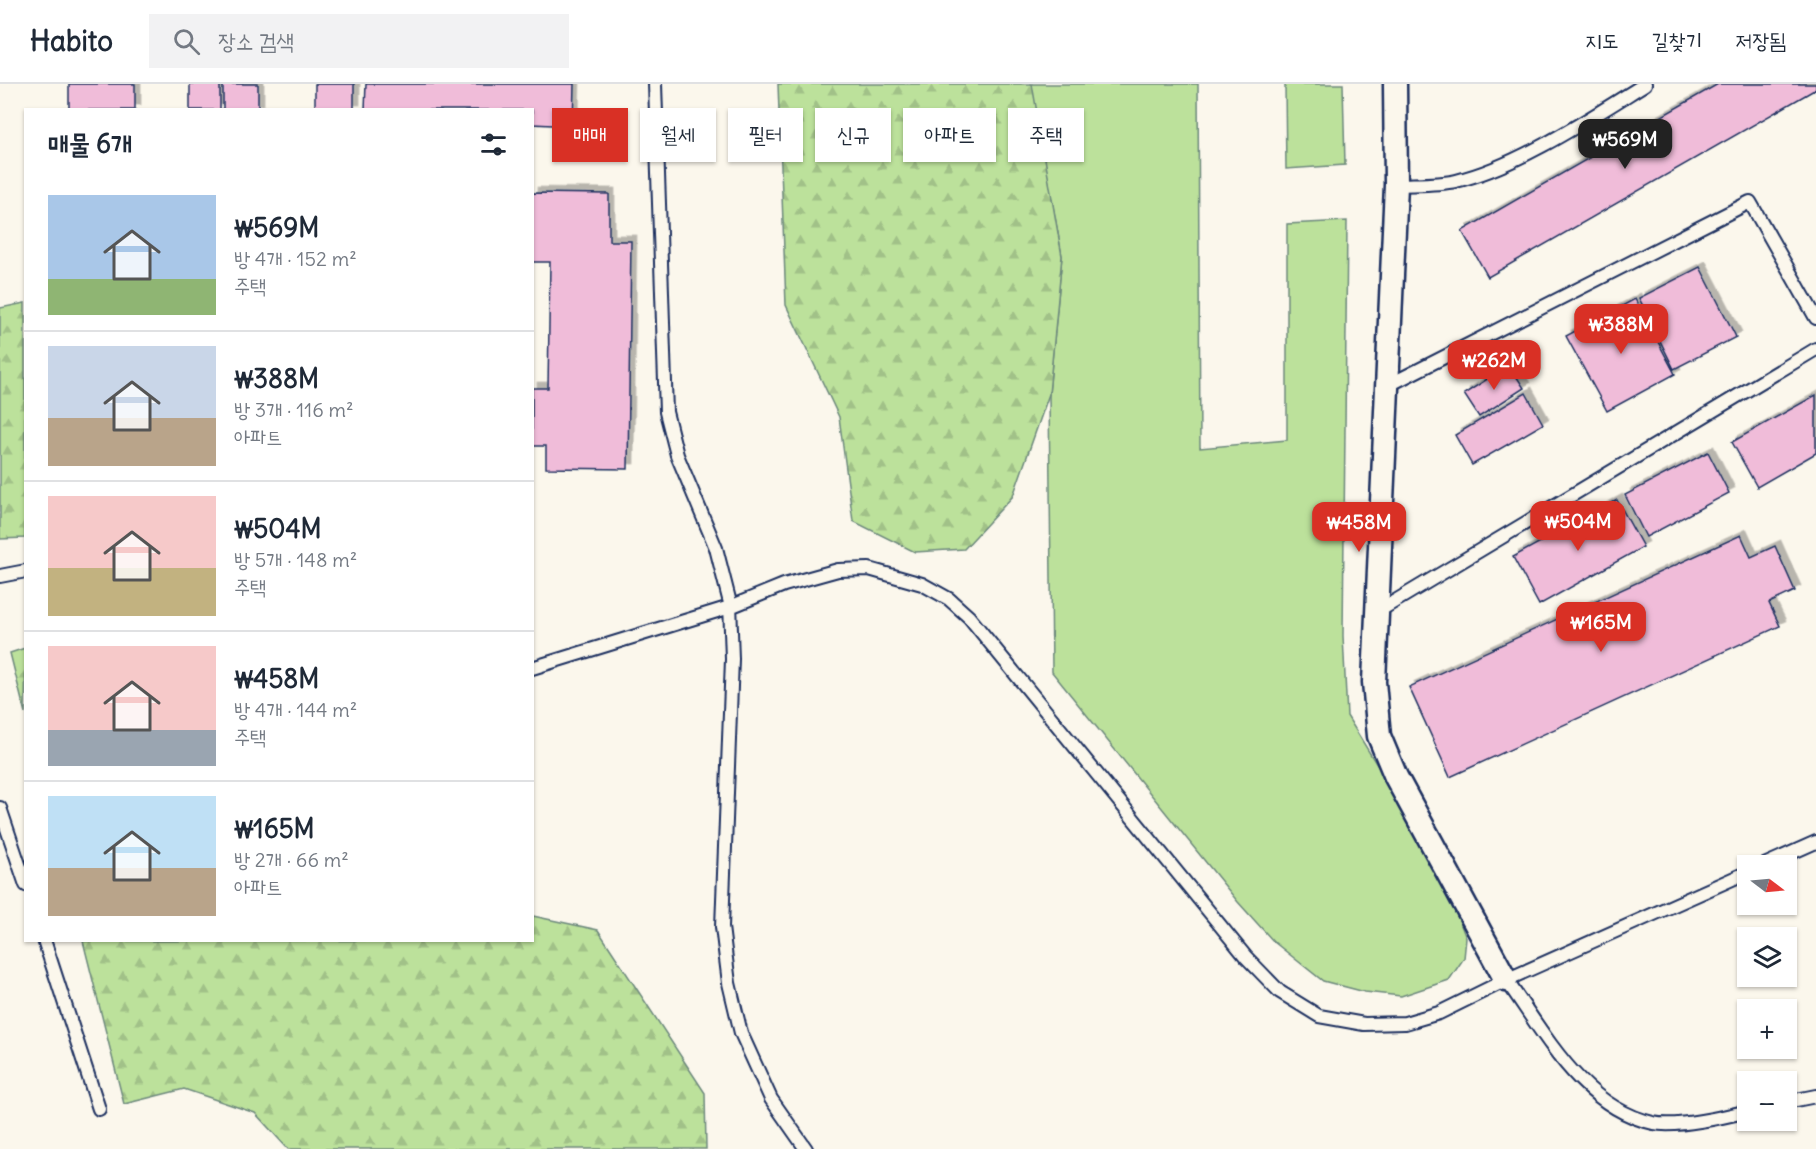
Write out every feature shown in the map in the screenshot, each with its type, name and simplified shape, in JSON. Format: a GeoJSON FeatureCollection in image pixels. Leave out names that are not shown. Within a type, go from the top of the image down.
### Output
{"type":"FeatureCollection","features":[{"type":"Feature","properties":{"kind":"street"},"geometry":{"type":"LineString","coordinates":[[1395,84],[1396,185],[1374,682],[1379,736],[1396,777],[1506,980]]}},
{"type":"Feature","properties":{"kind":"lane"},"geometry":{"type":"LineString","coordinates":[[655,84],[662,354],[666,412],[677,455],[716,548],[730,607],[732,659],[722,927],[729,983],[741,1033],[771,1100],[807,1149]]}},
{"type":"Feature","properties":{"kind":"lane"},"geometry":{"type":"LineString","coordinates":[[1396,185],[1454,182],[1485,173],[1578,126],[1645,84]]}},
{"type":"Feature","properties":{"kind":"lane"},"geometry":{"type":"LineString","coordinates":[[1387,386],[1750,202],[1816,318]]}},
{"type":"Feature","properties":{"kind":"lane"},"geometry":{"type":"LineString","coordinates":[[1377,612],[1816,349]]}},
{"type":"Feature","properties":{"kind":"lane"},"geometry":{"type":"LineString","coordinates":[[534,667],[730,607],[783,585],[838,570],[869,569],[922,584],[949,599],[969,617],[1246,957],[1280,992],[1319,1016],[1364,1024],[1406,1023],[1439,1013],[1506,980],[1737,877]]}},
{"type":"Feature","properties":{"kind":"lane"},"geometry":{"type":"LineString","coordinates":[[0,576],[24,571]]}},
{"type":"Feature","properties":{"kind":"lane"},"geometry":{"type":"LineString","coordinates":[[0,808],[24,879]]}},
{"type":"Feature","properties":{"kind":"lane"},"geometry":{"type":"LineString","coordinates":[[1787,855],[1816,842]]}},
{"type":"Feature","properties":{"kind":"lane"},"geometry":{"type":"LineString","coordinates":[[45,942],[99,1109]]}},
{"type":"Feature","properties":{"kind":"lane"},"geometry":{"type":"LineString","coordinates":[[1506,980],[1581,1083],[1614,1108],[1654,1123],[1710,1120],[1737,1114]]}},
{"type":"Feature","properties":{"kind":"lane"},"geometry":{"type":"LineString","coordinates":[[1797,1100],[1816,1096]]}},
{"type":"Feature","properties":{"kind":"green space"},"geometry":{"type":"Polygon","coordinates":[[[778,84],[1032,84],[1036,108],[1008,108],[1008,162],[1046,162],[1062,256],[1049,394],[1013,496],[964,549],[915,552],[853,521],[839,417],[786,305],[781,162],[803,162],[803,108],[779,108],[778,84]]]}},
{"type":"Feature","properties":{"kind":"green space"},"geometry":{"type":"Polygon","coordinates":[[[1031,84],[1198,84],[1200,448],[1287,440],[1287,224],[1347,221],[1343,636],[1347,716],[1404,809],[1450,897],[1466,938],[1464,958],[1449,980],[1401,996],[1365,992],[1323,981],[1274,942],[1238,902],[1052,672],[1049,394],[1062,256],[1045,162],[1084,162],[1084,108],[1035,108],[1031,84]]]}},
{"type":"Feature","properties":{"kind":"green space"},"geometry":{"type":"Polygon","coordinates":[[[1285,84],[1343,84],[1345,165],[1286,169],[1285,84]]]}},
{"type":"Feature","properties":{"kind":"green space"},"geometry":{"type":"Polygon","coordinates":[[[24,303],[24,538],[0,539],[0,308],[24,303]]]}},
{"type":"Feature","properties":{"kind":"green space"},"geometry":{"type":"Polygon","coordinates":[[[24,649],[24,709],[10,653],[24,649]]]}},
{"type":"Feature","properties":{"kind":"green space"},"geometry":{"type":"Polygon","coordinates":[[[534,916],[598,930],[705,1093],[706,1149],[288,1149],[255,1113],[184,1089],[124,1104],[83,942],[534,942],[534,916]]]}},
{"type":"Feature","properties":{"kind":"building"},"geometry":{"type":"Polygon","coordinates":[[[69,84],[135,84],[135,108],[69,108],[69,84]]]}},
{"type":"Feature","properties":{"kind":"building"},"geometry":{"type":"Polygon","coordinates":[[[190,84],[220,84],[220,108],[190,108],[190,84]]]}},
{"type":"Feature","properties":{"kind":"building"},"geometry":{"type":"Polygon","coordinates":[[[223,84],[258,84],[258,108],[223,108],[223,84]]]}},
{"type":"Feature","properties":{"kind":"building"},"geometry":{"type":"Polygon","coordinates":[[[315,84],[354,84],[354,108],[315,108],[315,84]]]}},
{"type":"Feature","properties":{"kind":"building"},"geometry":{"type":"Polygon","coordinates":[[[366,84],[574,84],[573,108],[552,108],[552,125],[534,124],[534,108],[365,108],[366,84]]]}},
{"type":"Feature","properties":{"kind":"building"},"geometry":{"type":"Polygon","coordinates":[[[1718,84],[1816,84],[1816,89],[1488,277],[1462,231],[1718,84]]]}},
{"type":"Feature","properties":{"kind":"building"},"geometry":{"type":"Polygon","coordinates":[[[534,193],[609,194],[609,241],[631,241],[628,469],[546,468],[546,446],[534,446],[534,388],[548,388],[550,262],[534,262],[534,193]]]}},
{"type":"Feature","properties":{"kind":"building"},"geometry":{"type":"Polygon","coordinates":[[[1700,267],[1736,337],[1674,369],[1639,298],[1700,267]]]}},
{"type":"Feature","properties":{"kind":"building"},"geometry":{"type":"Polygon","coordinates":[[[1635,299],[1675,374],[1607,411],[1566,336],[1635,299]]]}},
{"type":"Feature","properties":{"kind":"building"},"geometry":{"type":"Polygon","coordinates":[[[1509,365],[1524,388],[1479,417],[1464,394],[1509,365]]]}},
{"type":"Feature","properties":{"kind":"building"},"geometry":{"type":"Polygon","coordinates":[[[1526,393],[1543,424],[1472,465],[1455,435],[1526,393]]]}},
{"type":"Feature","properties":{"kind":"building"},"geometry":{"type":"Polygon","coordinates":[[[1816,395],[1816,453],[1757,487],[1732,442],[1816,395]]]}},
{"type":"Feature","properties":{"kind":"building"},"geometry":{"type":"Polygon","coordinates":[[[1708,452],[1729,493],[1646,537],[1625,495],[1708,452]]]}},
{"type":"Feature","properties":{"kind":"building"},"geometry":{"type":"Polygon","coordinates":[[[1617,500],[1643,547],[1539,605],[1513,557],[1617,500]]]}},
{"type":"Feature","properties":{"kind":"building"},"geometry":{"type":"Polygon","coordinates":[[[1741,535],[1751,557],[1775,546],[1795,591],[1769,603],[1780,626],[1450,777],[1409,687],[1741,535]]]}}]}
